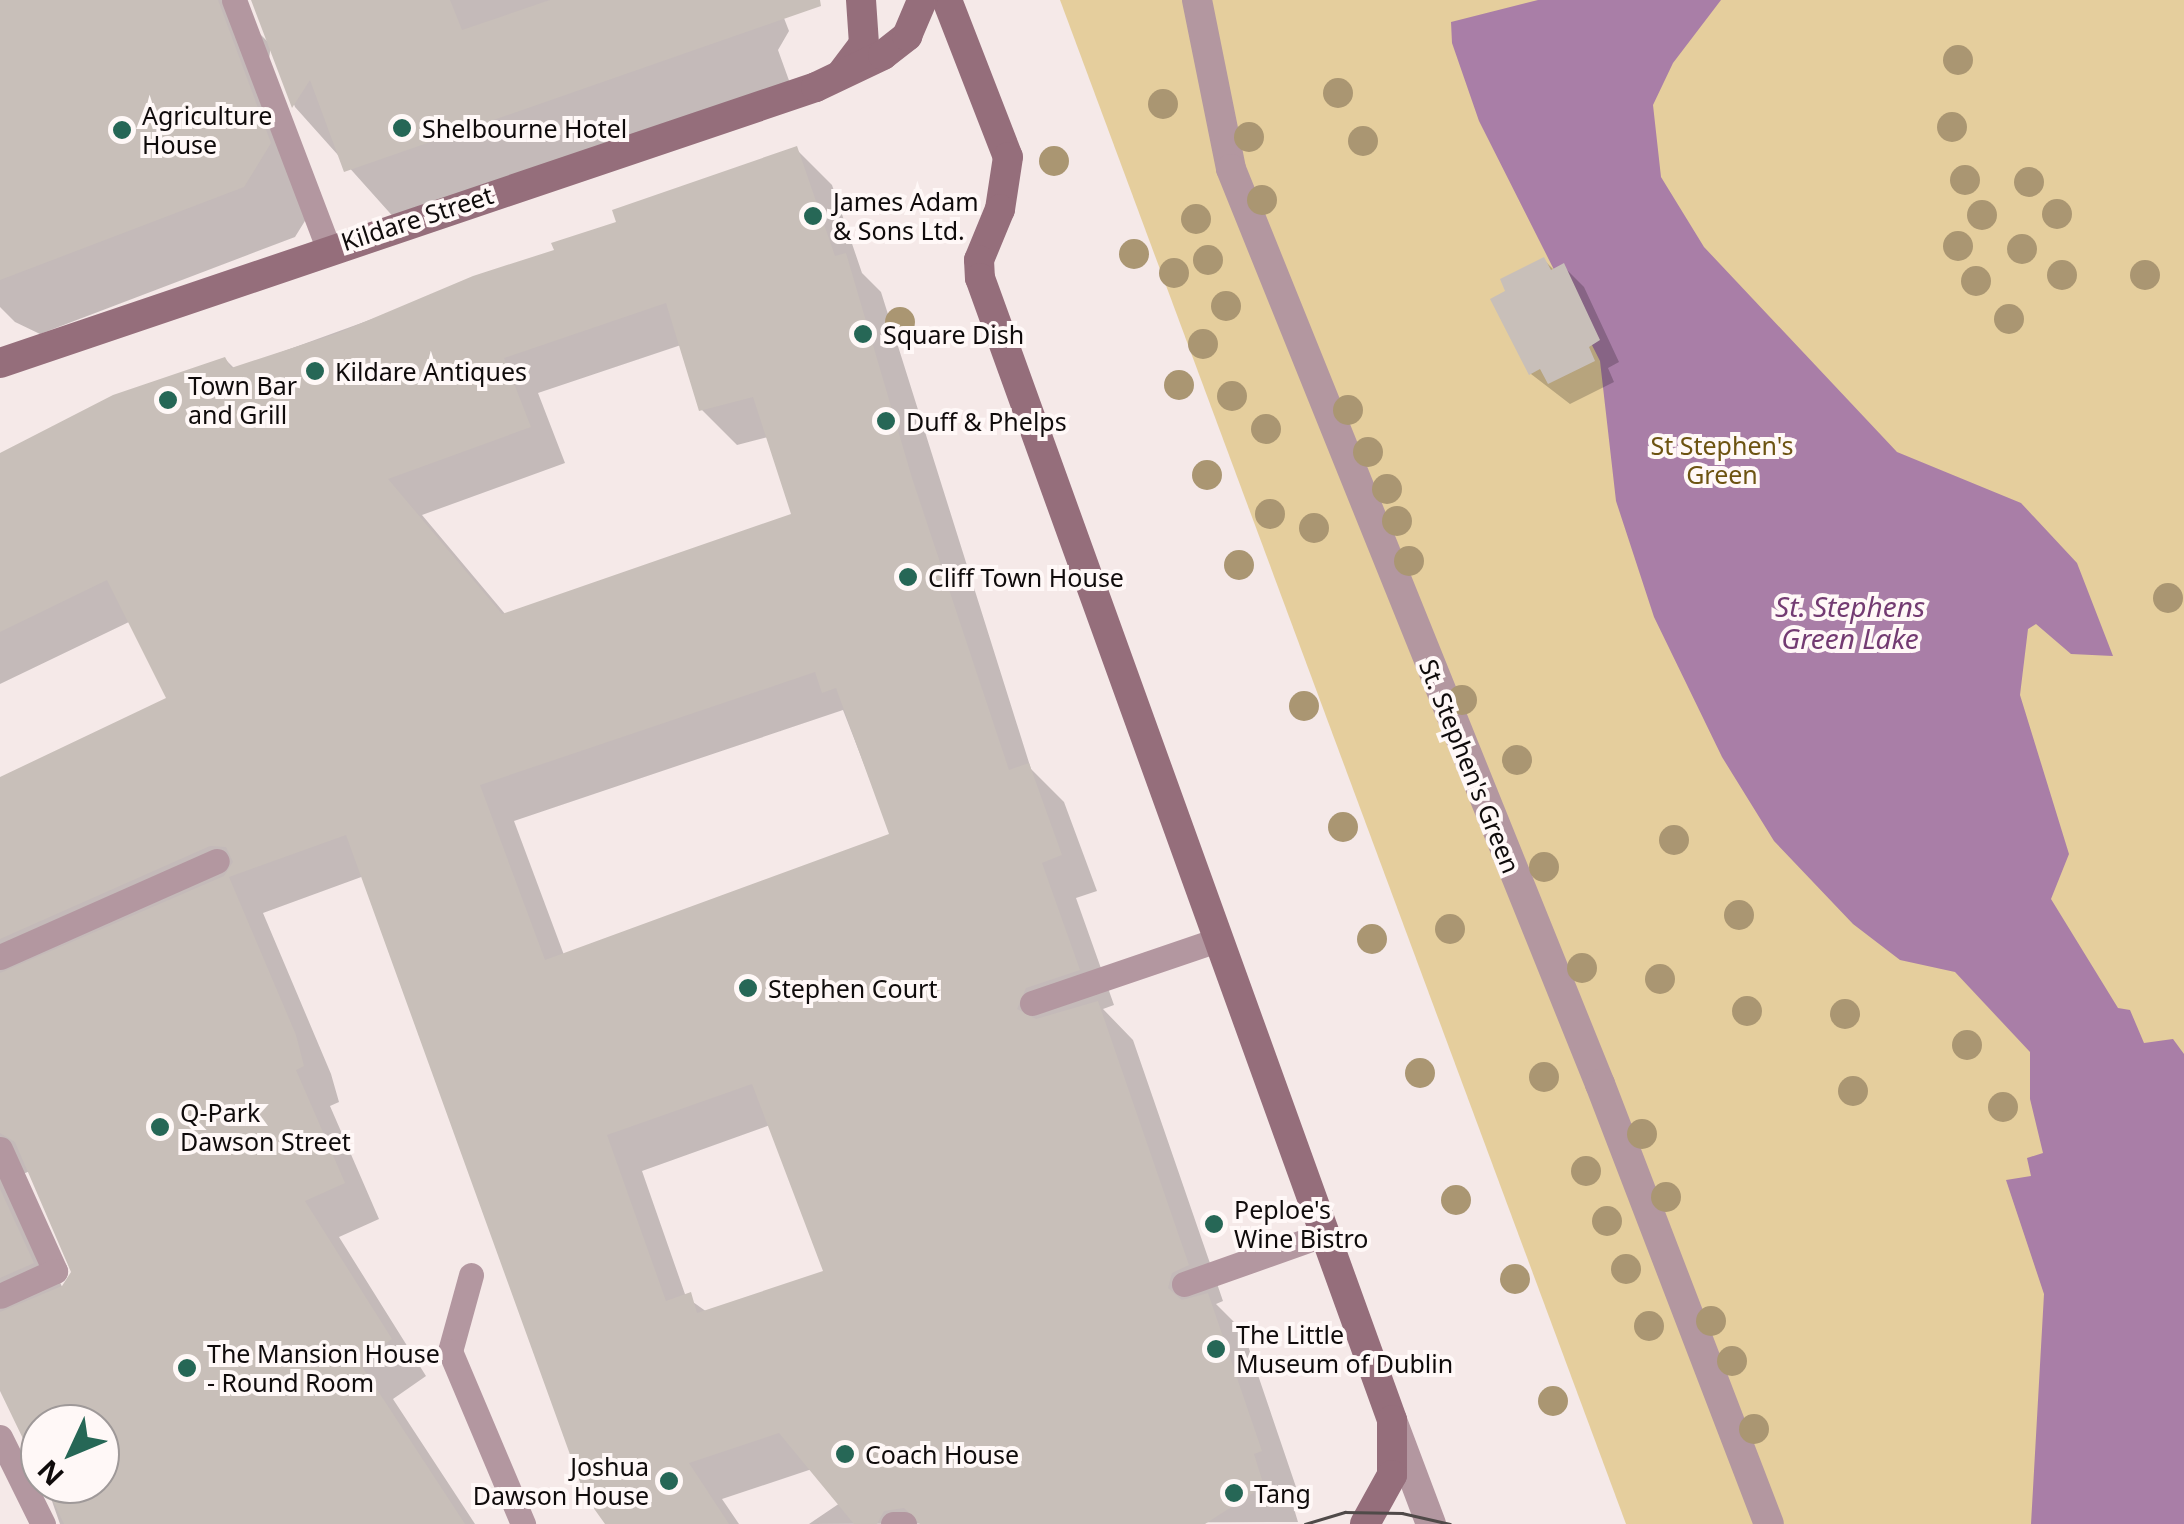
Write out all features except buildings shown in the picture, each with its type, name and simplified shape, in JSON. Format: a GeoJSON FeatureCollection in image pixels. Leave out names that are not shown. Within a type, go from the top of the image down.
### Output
{"type":"FeatureCollection","features":[{"type":"Feature","properties":{"kind":"main road"},"geometry":{"type":"LineString","coordinates":[[836,79],[864,44],[860,0]]}},
{"type":"Feature","properties":{"kind":"main road","name":"Kildare Street"},"geometry":{"type":"LineString","coordinates":[[0,363],[328,247],[836,79],[907,36],[922,0]]}},
{"type":"Feature","properties":{"kind":"main road"},"geometry":{"type":"LineString","coordinates":[[947,0],[1008,157],[1000,209],[979,260],[980,278],[1322,1235],[1392,1420],[1392,1475],[1366,1524]]}},
{"type":"Feature","properties":{"kind":"street","name":"St. Stephen's Green"},"geometry":{"type":"LineString","coordinates":[[1198,0],[1232,169],[1614,1120],[1769,1524]]}},
{"type":"Feature","properties":{"kind":"street"},"geometry":{"type":"LineString","coordinates":[[1392,1420],[1431,1524]]}},
{"type":"Feature","properties":{"kind":"lane"},"geometry":{"type":"LineString","coordinates":[[234,0],[328,247]]}},
{"type":"Feature","properties":{"kind":"lane"},"geometry":{"type":"LineString","coordinates":[[0,958],[217,861]]}},
{"type":"Feature","properties":{"kind":"lane"},"geometry":{"type":"LineString","coordinates":[[1032,1003],[1217,940]]}},
{"type":"Feature","properties":{"kind":"lane"},"geometry":{"type":"LineString","coordinates":[[0,1149],[55,1271],[0,1296]]}},
{"type":"Feature","properties":{"kind":"lane"},"geometry":{"type":"LineString","coordinates":[[1184,1284],[1322,1235]]}},
{"type":"Feature","properties":{"kind":"lane"},"geometry":{"type":"LineString","coordinates":[[471,1275],[450,1351],[523,1524]]}},
{"type":"Feature","properties":{"kind":"lane"},"geometry":{"type":"LineString","coordinates":[[0,1438],[44,1524]]}},
{"type":"Feature","properties":{"kind":"lane"},"geometry":{"type":"LineString","coordinates":[[893,1524],[904,1524]]}},
{"type":"Feature","properties":{"kind":"green space","name":"St Stephen's Green"},"geometry":{"type":"Polygon","coordinates":[[[1060,0],[2184,0],[2184,1524],[1626,1524],[1060,0]]]}},
{"type":"Feature","properties":{"kind":"water","name":"St. Stephens Green Lake"},"geometry":{"type":"Polygon","coordinates":[[[1538,0],[1721,0],[1673,63],[1653,105],[1661,177],[1704,247],[1897,452],[2021,503],[2077,563],[2113,656],[2071,654],[2036,624],[2028,629],[2020,695],[2069,854],[2051,899],[2118,1008],[2130,1010],[2144,1043],[2173,1039],[2184,1054],[2184,1524],[2031,1524],[2044,1294],[2006,1180],[2031,1176],[2027,1158],[2043,1153],[2030,1099],[2030,1052],[1955,972],[1900,960],[1853,924],[1774,841],[1722,757],[1654,617],[1616,501],[1600,361],[1479,121],[1452,43],[1451,22],[1538,0]]]}},
{"type":"Feature","properties":{"kind":"tram line"},"geometry":{"type":"LineString","coordinates":[[1305,1524],[1345,1512],[1402,1513],[1450,1524]]}},
{"type":"Feature","properties":{"kind":"place","name":"Shelbourne Hotel"},"geometry":{"type":"Point","coordinates":[402,128]}},
{"type":"Feature","properties":{"kind":"place","name":"Agriculture House"},"geometry":{"type":"Point","coordinates":[122,130]}},
{"type":"Feature","properties":{"kind":"place","name":"James Adam & Sons Ltd."},"geometry":{"type":"Point","coordinates":[813,216]}},
{"type":"Feature","properties":{"kind":"place","name":"Square Dish"},"geometry":{"type":"Point","coordinates":[863,334]}},
{"type":"Feature","properties":{"kind":"place","name":"Kildare Antiques"},"geometry":{"type":"Point","coordinates":[315,371]}},
{"type":"Feature","properties":{"kind":"place","name":"Town Bar and Grill"},"geometry":{"type":"Point","coordinates":[168,400]}},
{"type":"Feature","properties":{"kind":"place","name":"Duff & Phelps"},"geometry":{"type":"Point","coordinates":[886,421]}},
{"type":"Feature","properties":{"kind":"place","name":"Cliff Town House"},"geometry":{"type":"Point","coordinates":[908,577]}},
{"type":"Feature","properties":{"kind":"place","name":"Stephen Court"},"geometry":{"type":"Point","coordinates":[748,988]}},
{"type":"Feature","properties":{"kind":"place","name":"Q-Park Dawson Street"},"geometry":{"type":"Point","coordinates":[160,1127]}},
{"type":"Feature","properties":{"kind":"place","name":"Peploe's Wine Bistro"},"geometry":{"type":"Point","coordinates":[1214,1224]}},
{"type":"Feature","properties":{"kind":"place","name":"The Little Museum of Dublin"},"geometry":{"type":"Point","coordinates":[1216,1349]}},
{"type":"Feature","properties":{"kind":"place","name":"The Mansion House - Round Room"},"geometry":{"type":"Point","coordinates":[187,1368]}},
{"type":"Feature","properties":{"kind":"place","name":"Coach House"},"geometry":{"type":"Point","coordinates":[845,1454]}},
{"type":"Feature","properties":{"kind":"place","name":"Joshua Dawson House"},"geometry":{"type":"Point","coordinates":[669,1481]}},
{"type":"Feature","properties":{"kind":"place","name":"Tang"},"geometry":{"type":"Point","coordinates":[1234,1493]}}]}
